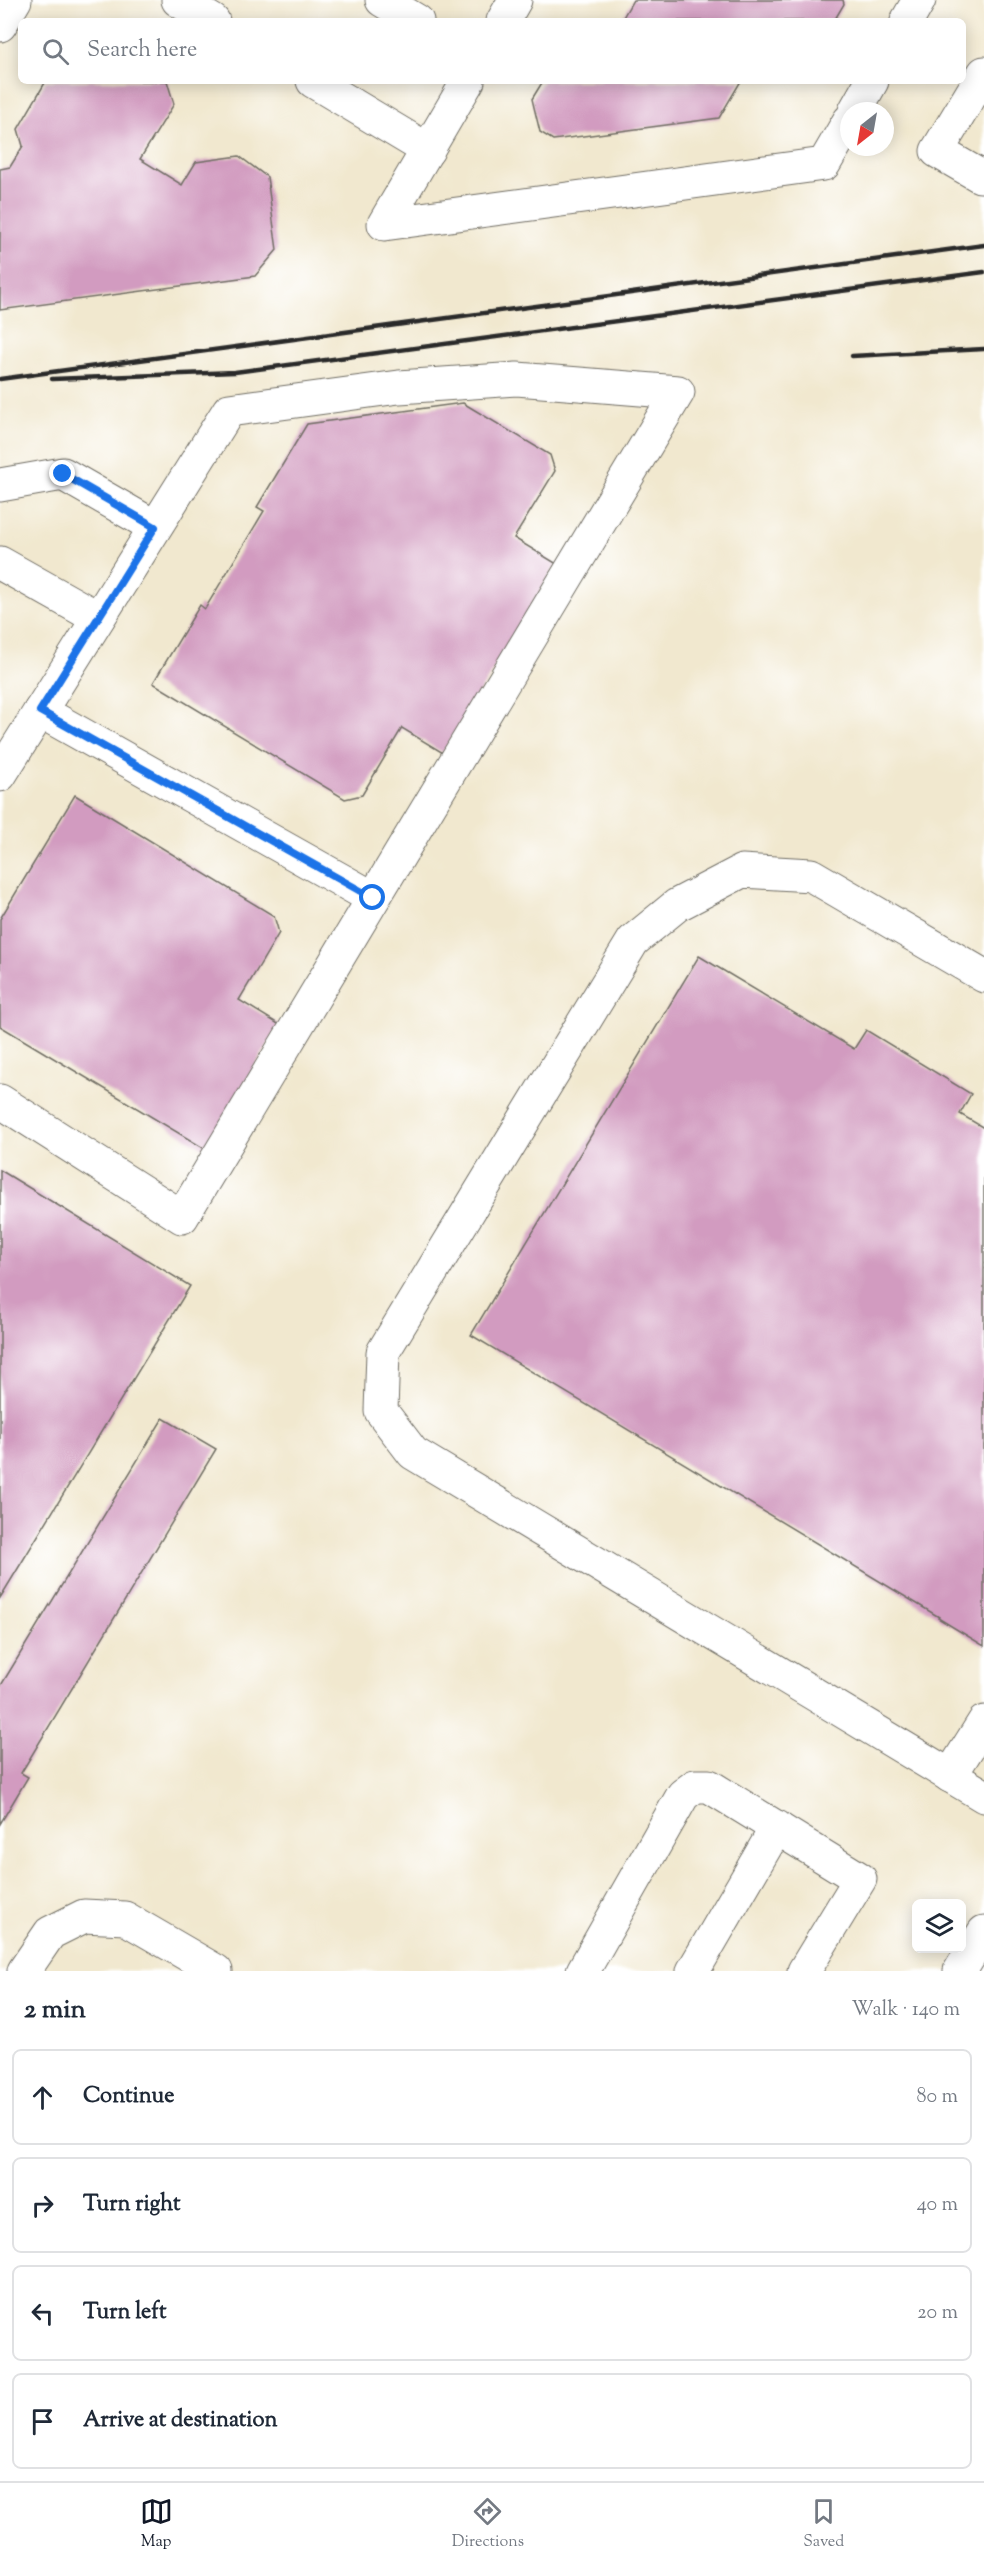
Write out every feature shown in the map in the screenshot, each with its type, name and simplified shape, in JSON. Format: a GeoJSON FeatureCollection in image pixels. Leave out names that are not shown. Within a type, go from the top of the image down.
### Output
{"type":"FeatureCollection","features":[{"type":"Feature","properties":{"kind":"street"},"geometry":{"type":"LineString","coordinates":[[0,25],[15,0]]}},
{"type":"Feature","properties":{"kind":"street"},"geometry":{"type":"LineString","coordinates":[[178,0],[208,18]]}},
{"type":"Feature","properties":{"kind":"street"},"geometry":{"type":"LineString","coordinates":[[382,0],[412,18]]}},
{"type":"Feature","properties":{"kind":"street"},"geometry":{"type":"LineString","coordinates":[[505,18],[515,0]]}},
{"type":"Feature","properties":{"kind":"street"},"geometry":{"type":"LineString","coordinates":[[909,18],[919,0]]}},
{"type":"Feature","properties":{"kind":"street"},"geometry":{"type":"LineString","coordinates":[[984,73],[937,151],[980,176],[984,175]]}},
{"type":"Feature","properties":{"kind":"street"},"geometry":{"type":"LineString","coordinates":[[318,84],[428,150]]}},
{"type":"Feature","properties":{"kind":"street"},"geometry":{"type":"LineString","coordinates":[[466,84],[384,224],[824,164],[840,136]]}},
{"type":"Feature","properties":{"kind":"street"},"geometry":{"type":"LineString","coordinates":[[860,102],[870,84]]}},
{"type":"Feature","properties":{"kind":"street"},"geometry":{"type":"LineString","coordinates":[[0,775],[229,410],[399,387],[517,379],[678,392],[182,1216],[0,1101]]}},
{"type":"Feature","properties":{"kind":"street"},"geometry":{"type":"LineString","coordinates":[[0,485],[63,474],[155,527]]}},
{"type":"Feature","properties":{"kind":"street"},"geometry":{"type":"LineString","coordinates":[[0,563],[98,618]]}},
{"type":"Feature","properties":{"kind":"street"},"geometry":{"type":"LineString","coordinates":[[40,711],[373,898]]}},
{"type":"Feature","properties":{"kind":"street"},"geometry":{"type":"LineString","coordinates":[[984,976],[811,875],[742,871],[677,905],[633,941],[383,1352],[381,1411],[414,1454],[984,1796]]}},
{"type":"Feature","properties":{"kind":"street"},"geometry":{"type":"LineString","coordinates":[[950,1776],[984,1722]]}},
{"type":"Feature","properties":{"kind":"street"},"geometry":{"type":"LineString","coordinates":[[583,1971],[683,1795],[695,1786],[709,1786],[860,1879],[804,1971]]}},
{"type":"Feature","properties":{"kind":"street"},"geometry":{"type":"LineString","coordinates":[[693,1971],[777,1827]]}},
{"type":"Feature","properties":{"kind":"street"},"geometry":{"type":"LineString","coordinates":[[24,1971],[50,1933],[84,1916],[125,1918],[216,1971]]}},
{"type":"Feature","properties":{"kind":"street"},"geometry":{"type":"LineString","coordinates":[[960,1971],[984,1932]]}},
{"type":"Feature","properties":{"kind":"building"},"geometry":{"type":"Polygon","coordinates":[[[633,0],[843,0],[844,4],[836,18],[623,18],[633,0]]]}},
{"type":"Feature","properties":{"kind":"building"},"geometry":{"type":"Polygon","coordinates":[[[44,84],[168,84],[174,104],[140,159],[182,185],[196,162],[239,156],[267,177],[277,250],[255,276],[0,310],[0,169],[10,167],[23,146],[18,129],[44,84]]]}},
{"type":"Feature","properties":{"kind":"building"},"geometry":{"type":"Polygon","coordinates":[[[541,84],[739,84],[719,118],[553,140],[540,132],[532,99],[541,84]]]}},
{"type":"Feature","properties":{"kind":"building"},"geometry":{"type":"Polygon","coordinates":[[[463,403],[550,455],[555,471],[514,538],[557,564],[443,753],[402,728],[362,795],[345,799],[153,683],[200,605],[205,609],[264,511],[257,507],[307,424],[463,403]]]}},
{"type":"Feature","properties":{"kind":"building"},"geometry":{"type":"Polygon","coordinates":[[[75,795],[274,916],[279,933],[239,1000],[280,1025],[205,1149],[0,1026],[0,919],[75,795]]]}},
{"type":"Feature","properties":{"kind":"building"},"geometry":{"type":"Polygon","coordinates":[[[699,956],[854,1049],[866,1030],[971,1094],[960,1114],[984,1128],[984,1646],[471,1335],[699,956]]]}},
{"type":"Feature","properties":{"kind":"building"},"geometry":{"type":"Polygon","coordinates":[[[0,1170],[190,1286],[0,1598],[0,1170]]]}},
{"type":"Feature","properties":{"kind":"building"},"geometry":{"type":"Polygon","coordinates":[[[163,1418],[216,1449],[21,1773],[28,1777],[0,1824],[0,1687],[163,1418]]]}},
{"type":"Feature","properties":{"kind":"railway"},"geometry":{"type":"LineString","coordinates":[[0,379],[984,245]]}},
{"type":"Feature","properties":{"kind":"railway"},"geometry":{"type":"LineString","coordinates":[[52,379],[235,372],[984,272]]}},
{"type":"Feature","properties":{"kind":"railway"},"geometry":{"type":"LineString","coordinates":[[852,356],[984,349]]}},
{"type":"Feature","properties":{"kind":"route"},"geometry":{"type":"LineString","coordinates":[[63,474],[155,527],[40,711],[373,898]]}}]}
